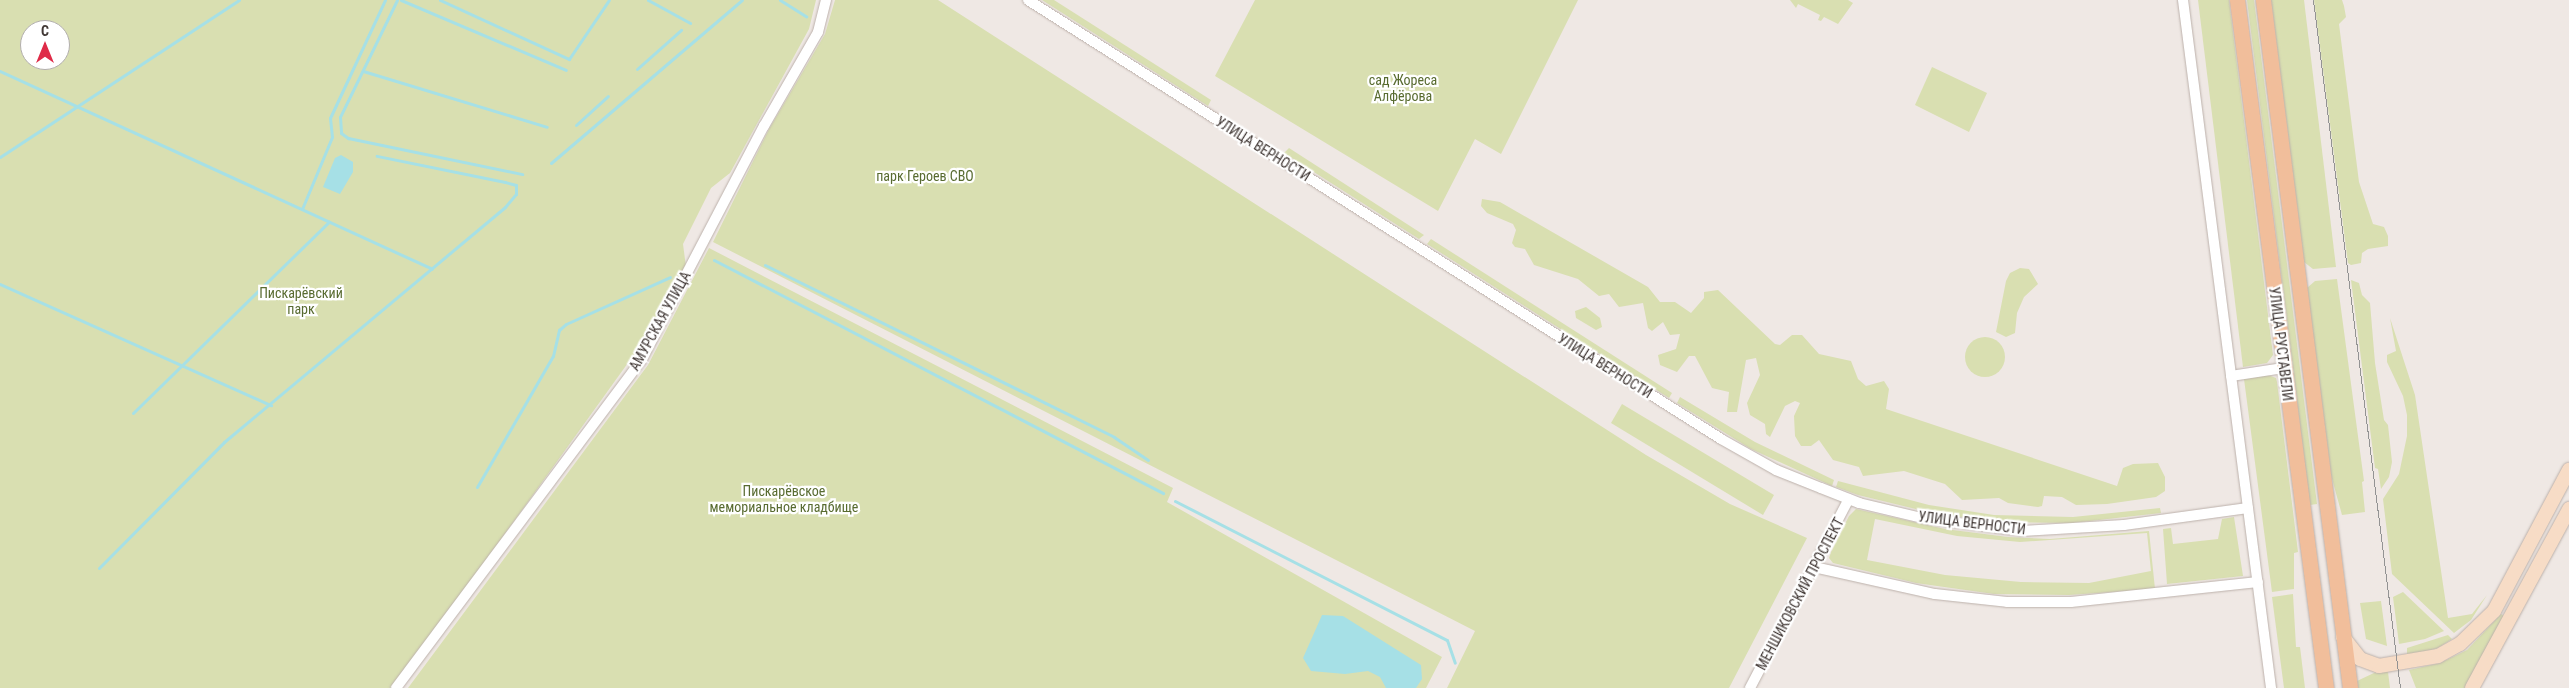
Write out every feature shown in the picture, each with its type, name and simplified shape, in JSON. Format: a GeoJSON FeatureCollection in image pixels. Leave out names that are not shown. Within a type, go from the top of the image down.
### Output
{"type":"FeatureCollection","features":[{"type":"Feature","properties":{"kind":"main road","name":"УЛИЦА РУСТАВЕЛИ"},"geometry":{"type":"LineString","coordinates":[[2237,0],[2283,368],[2326,688]]}},
{"type":"Feature","properties":{"kind":"main road","name":"УЛИЦА РУСТАВЕЛИ"},"geometry":{"type":"LineString","coordinates":[[2263,0],[2350,688]]}},
{"type":"Feature","properties":{"kind":"main road"},"geometry":{"type":"LineString","coordinates":[[2343,637],[2354,653],[2368,664],[2398,665],[2438,656],[2460,644],[2494,611],[2569,470]]}},
{"type":"Feature","properties":{"kind":"main road"},"geometry":{"type":"LineString","coordinates":[[2472,688],[2569,509]]}},
{"type":"Feature","properties":{"kind":"street","name":"АМУРСКАЯ УЛИЦА"},"geometry":{"type":"LineString","coordinates":[[396,688],[642,359],[764,126],[818,32],[826,0]]}},
{"type":"Feature","properties":{"kind":"street","name":"УЛИЦА ВЕРНОСТИ"},"geometry":{"type":"LineString","coordinates":[[1028,0],[1721,439],[1776,470],[1848,499],[1931,520],[2022,531],[2089,529],[2248,508]]}},
{"type":"Feature","properties":{"kind":"street"},"geometry":{"type":"LineString","coordinates":[[2183,0],[2271,688]]}},
{"type":"Feature","properties":{"kind":"street"},"geometry":{"type":"LineString","coordinates":[[2232,376],[2283,368]]}},
{"type":"Feature","properties":{"kind":"street","name":"МЕНШИКОВСКИЙ ПРОСПЕКТ"},"geometry":{"type":"LineString","coordinates":[[1750,688],[1848,499]]}},
{"type":"Feature","properties":{"kind":"street"},"geometry":{"type":"LineString","coordinates":[[1814,567],[1935,594],[2007,602],[2071,602],[2258,582]]}},
{"type":"Feature","properties":{"kind":"green space","name":"Пискарёвский парк"},"geometry":{"type":"Polygon","coordinates":[[[0,0],[816,0],[809,29],[730,173],[711,188],[683,244],[686,267],[638,349],[394,688],[0,688],[0,0]]]}},
{"type":"Feature","properties":{"kind":"green space","name":"парк Героев СВО"},"geometry":{"type":"Polygon","coordinates":[[[835,0],[938,0],[1646,455],[1730,504],[1807,538],[1729,688],[1447,688],[1475,631],[713,242],[769,129],[825,34],[835,0]]]}},
{"type":"Feature","properties":{"kind":"green space"},"geometry":{"type":"Polygon","coordinates":[[[1042,0],[1054,0],[1211,100],[1208,106],[1042,0]]]}},
{"type":"Feature","properties":{"kind":"green space","name":"сад Жореса Алфёрова"},"geometry":{"type":"Polygon","coordinates":[[[1255,0],[1578,0],[1501,154],[1475,139],[1438,211],[1215,76],[1255,0]]]}},
{"type":"Feature","properties":{"kind":"green space"},"geometry":{"type":"Polygon","coordinates":[[[1790,0],[1848,0],[1853,3],[1838,24],[1824,17],[1821,21],[1818,20],[1820,15],[1798,4],[1796,8],[1790,0]]]}},
{"type":"Feature","properties":{"kind":"green space"},"geometry":{"type":"Polygon","coordinates":[[[2198,0],[2229,0],[2273,355],[2267,363],[2243,367],[2198,0]]]}},
{"type":"Feature","properties":{"kind":"green space"},"geometry":{"type":"Polygon","coordinates":[[[2247,0],[2254,0],[2317,504],[2310,505],[2247,0]]]}},
{"type":"Feature","properties":{"kind":"green space"},"geometry":{"type":"Polygon","coordinates":[[[2271,0],[2304,0],[2336,267],[2313,269],[2304,262],[2271,0]]]}},
{"type":"Feature","properties":{"kind":"green space"},"geometry":{"type":"Polygon","coordinates":[[[2314,0],[2342,0],[2344,6],[2346,17],[2339,24],[2359,182],[2373,224],[2384,227],[2388,236],[2388,246],[2368,249],[2362,253],[2361,263],[2351,265],[2348,263],[2314,0]]]}},
{"type":"Feature","properties":{"kind":"green space"},"geometry":{"type":"Polygon","coordinates":[[[1932,67],[1987,93],[1969,132],[1915,105],[1932,67]]]}},
{"type":"Feature","properties":{"kind":"green space"},"geometry":{"type":"Polygon","coordinates":[[[1289,148],[1424,235],[1419,239],[1284,153],[1289,148]]]}},
{"type":"Feature","properties":{"kind":"green space"},"geometry":{"type":"Polygon","coordinates":[[[1482,199],[1500,202],[1648,287],[1660,302],[1675,302],[1691,313],[1704,298],[1704,292],[1718,290],[1775,344],[1780,345],[1792,335],[1802,335],[1819,354],[1851,361],[1858,379],[1866,386],[1884,381],[1889,389],[1886,409],[2117,486],[2123,468],[2133,464],[2158,463],[2165,477],[2165,491],[2156,497],[2107,504],[2076,505],[2062,497],[2044,496],[2042,506],[2038,507],[2008,503],[1999,498],[1962,500],[1945,484],[1904,471],[1863,476],[1859,467],[1833,460],[1819,440],[1811,446],[1801,446],[1795,436],[1794,416],[1800,403],[1795,401],[1785,406],[1770,437],[1766,434],[1765,424],[1750,415],[1747,403],[1760,375],[1756,358],[1746,360],[1737,412],[1727,412],[1729,392],[1712,388],[1695,356],[1689,356],[1677,372],[1660,365],[1658,355],[1676,349],[1680,334],[1670,335],[1663,322],[1652,331],[1648,328],[1643,303],[1619,307],[1609,294],[1599,296],[1578,279],[1534,265],[1525,249],[1515,247],[1512,243],[1516,230],[1513,224],[1487,213],[1481,206],[1482,199]]]}},
{"type":"Feature","properties":{"kind":"green space"},"geometry":{"type":"Polygon","coordinates":[[[1431,239],[1672,393],[1669,398],[1427,244],[1431,239]]]}},
{"type":"Feature","properties":{"kind":"green space","name":"Пискарёвское мемориальное кладбище"},"geometry":{"type":"Polygon","coordinates":[[[709,248],[1173,488],[1167,502],[1442,657],[1426,688],[408,688],[648,365],[709,248]]]}},
{"type":"Feature","properties":{"kind":"green space"},"geometry":{"type":"Polygon","coordinates":[[[2020,268],[2029,269],[2038,284],[2024,297],[2017,313],[2015,333],[2006,337],[1996,332],[2006,281],[2010,273],[2020,268]]]}},
{"type":"Feature","properties":{"kind":"green space"},"geometry":{"type":"Polygon","coordinates":[[[2337,279],[2364,481],[2362,482],[2365,512],[2342,515],[2331,475],[2307,288],[2315,281],[2337,279]]]}},
{"type":"Feature","properties":{"kind":"green space"},"geometry":{"type":"Polygon","coordinates":[[[2351,280],[2359,283],[2362,295],[2370,303],[2375,363],[2384,420],[2388,425],[2392,462],[2389,477],[2381,489],[2378,469],[2375,468],[2351,280]]]}},
{"type":"Feature","properties":{"kind":"green space"},"geometry":{"type":"Polygon","coordinates":[[[1586,307],[1600,318],[1602,327],[1596,330],[1576,318],[1575,311],[1586,307]]]}},
{"type":"Feature","properties":{"kind":"green space"},"geometry":{"type":"Polygon","coordinates":[[[2390,318],[2415,395],[2448,618],[2472,614],[2487,595],[2471,620],[2454,633],[2392,574],[2383,499],[2399,474],[2407,436],[2407,415],[2403,396],[2387,362],[2387,355],[2396,351],[2390,318]]]}},
{"type":"Feature","properties":{"kind":"green space"},"geometry":{"type":"Polygon","coordinates":[[[1985,337],[1999,343],[2005,357],[1999,371],[1985,377],[1971,371],[1965,357],[1971,343],[1985,337]]]}},
{"type":"Feature","properties":{"kind":"green space"},"geometry":{"type":"Polygon","coordinates":[[[2268,375],[2276,378],[2277,382],[2298,552],[2294,553],[2294,589],[2272,592],[2244,379],[2268,375]]]}},
{"type":"Feature","properties":{"kind":"green space"},"geometry":{"type":"Polygon","coordinates":[[[1680,397],[1755,442],[1834,480],[1832,486],[1751,449],[1677,403],[1680,397]]]}},
{"type":"Feature","properties":{"kind":"green space"},"geometry":{"type":"Polygon","coordinates":[[[1622,404],[1774,495],[1763,515],[1611,423],[1622,404]]]}},
{"type":"Feature","properties":{"kind":"green space"},"geometry":{"type":"Polygon","coordinates":[[[1838,481],[1929,505],[1994,515],[2073,517],[2160,508],[2161,513],[2072,523],[1994,522],[1928,512],[1858,495],[1836,487],[1838,481]]]}},
{"type":"Feature","properties":{"kind":"green space"},"geometry":{"type":"Polygon","coordinates":[[[1856,509],[1945,529],[2008,537],[2050,539],[2149,531],[2155,589],[2069,595],[1994,594],[1916,583],[1833,563],[1829,558],[1831,552],[1849,516],[1856,509]],[[1875,519],[1867,560],[1945,575],[2021,582],[2089,583],[2151,571],[2147,533],[2020,542],[1957,536],[1875,519]]]}},
{"type":"Feature","properties":{"kind":"green space"},"geometry":{"type":"Polygon","coordinates":[[[2234,517],[2243,576],[2167,584],[2163,529],[2171,528],[2173,544],[2218,539],[2222,519],[2234,517]]]}},
{"type":"Feature","properties":{"kind":"green space"},"geometry":{"type":"Polygon","coordinates":[[[2403,592],[2444,631],[2425,639],[2399,644],[2393,597],[2403,592]]]}},
{"type":"Feature","properties":{"kind":"green space"},"geometry":{"type":"Polygon","coordinates":[[[2293,594],[2296,647],[2300,647],[2305,688],[2284,688],[2272,597],[2293,594]]]}},
{"type":"Feature","properties":{"kind":"green space"},"geometry":{"type":"Polygon","coordinates":[[[2381,601],[2387,646],[2366,639],[2360,603],[2381,601]]]}},
{"type":"Feature","properties":{"kind":"green space"},"geometry":{"type":"Polygon","coordinates":[[[2501,614],[2504,616],[2465,688],[2416,688],[2409,670],[2440,663],[2467,650],[2501,614]]]}},
{"type":"Feature","properties":{"kind":"green space"},"geometry":{"type":"Polygon","coordinates":[[[2448,635],[2452,639],[2438,648],[2407,657],[2407,648],[2448,635]]]}},
{"type":"Feature","properties":{"kind":"green space"},"geometry":{"type":"Polygon","coordinates":[[[2376,672],[2388,672],[2390,688],[2358,688],[2357,681],[2376,672]]]}},
{"type":"Feature","properties":{"kind":"water"},"geometry":{"type":"Polygon","coordinates":[[[341,155],[353,162],[353,172],[340,194],[323,187],[335,158],[341,155]]]}},
{"type":"Feature","properties":{"kind":"water"},"geometry":{"type":"Polygon","coordinates":[[[1322,615],[1343,616],[1421,665],[1422,679],[1416,688],[1386,688],[1380,677],[1368,671],[1345,674],[1311,671],[1303,658],[1322,615]]]}},
{"type":"Feature","properties":{"kind":"waterway"},"geometry":{"type":"LineString","coordinates":[[0,157],[239,0]]}},
{"type":"Feature","properties":{"kind":"waterway"},"geometry":{"type":"LineString","coordinates":[[302,209],[332,137],[330,118],[385,0]]}},
{"type":"Feature","properties":{"kind":"waterway"},"geometry":{"type":"LineString","coordinates":[[397,0],[340,117],[341,133],[348,138],[522,174]]}},
{"type":"Feature","properties":{"kind":"waterway"},"geometry":{"type":"LineString","coordinates":[[401,0],[566,70]]}},
{"type":"Feature","properties":{"kind":"waterway"},"geometry":{"type":"LineString","coordinates":[[440,0],[569,59],[609,0]]}},
{"type":"Feature","properties":{"kind":"waterway"},"geometry":{"type":"LineString","coordinates":[[648,0],[690,23]]}},
{"type":"Feature","properties":{"kind":"waterway"},"geometry":{"type":"LineString","coordinates":[[551,163],[742,0]]}},
{"type":"Feature","properties":{"kind":"waterway"},"geometry":{"type":"LineString","coordinates":[[780,0],[806,16]]}},
{"type":"Feature","properties":{"kind":"waterway"},"geometry":{"type":"LineString","coordinates":[[637,69],[681,30]]}},
{"type":"Feature","properties":{"kind":"waterway"},"geometry":{"type":"LineString","coordinates":[[0,71],[432,269]]}},
{"type":"Feature","properties":{"kind":"waterway"},"geometry":{"type":"LineString","coordinates":[[363,71],[547,127]]}},
{"type":"Feature","properties":{"kind":"waterway"},"geometry":{"type":"LineString","coordinates":[[576,125],[608,96]]}},
{"type":"Feature","properties":{"kind":"waterway"},"geometry":{"type":"LineString","coordinates":[[99,568],[224,442],[505,207],[516,194],[516,185],[377,156]]}},
{"type":"Feature","properties":{"kind":"waterway"},"geometry":{"type":"LineString","coordinates":[[133,413],[329,222]]}},
{"type":"Feature","properties":{"kind":"waterway"},"geometry":{"type":"LineString","coordinates":[[714,260],[1163,493]]}},
{"type":"Feature","properties":{"kind":"waterway"},"geometry":{"type":"LineString","coordinates":[[765,265],[1114,437],[1148,460]]}},
{"type":"Feature","properties":{"kind":"waterway"},"geometry":{"type":"LineString","coordinates":[[477,487],[553,356],[559,330],[566,324],[670,277]]}},
{"type":"Feature","properties":{"kind":"waterway"},"geometry":{"type":"LineString","coordinates":[[0,284],[271,405]]}},
{"type":"Feature","properties":{"kind":"waterway"},"geometry":{"type":"LineString","coordinates":[[1175,501],[1447,640],[1455,663]]}},
{"type":"Feature","properties":{"kind":"tram line"},"geometry":{"type":"LineString","coordinates":[[2313,0],[2400,688]]}}]}
